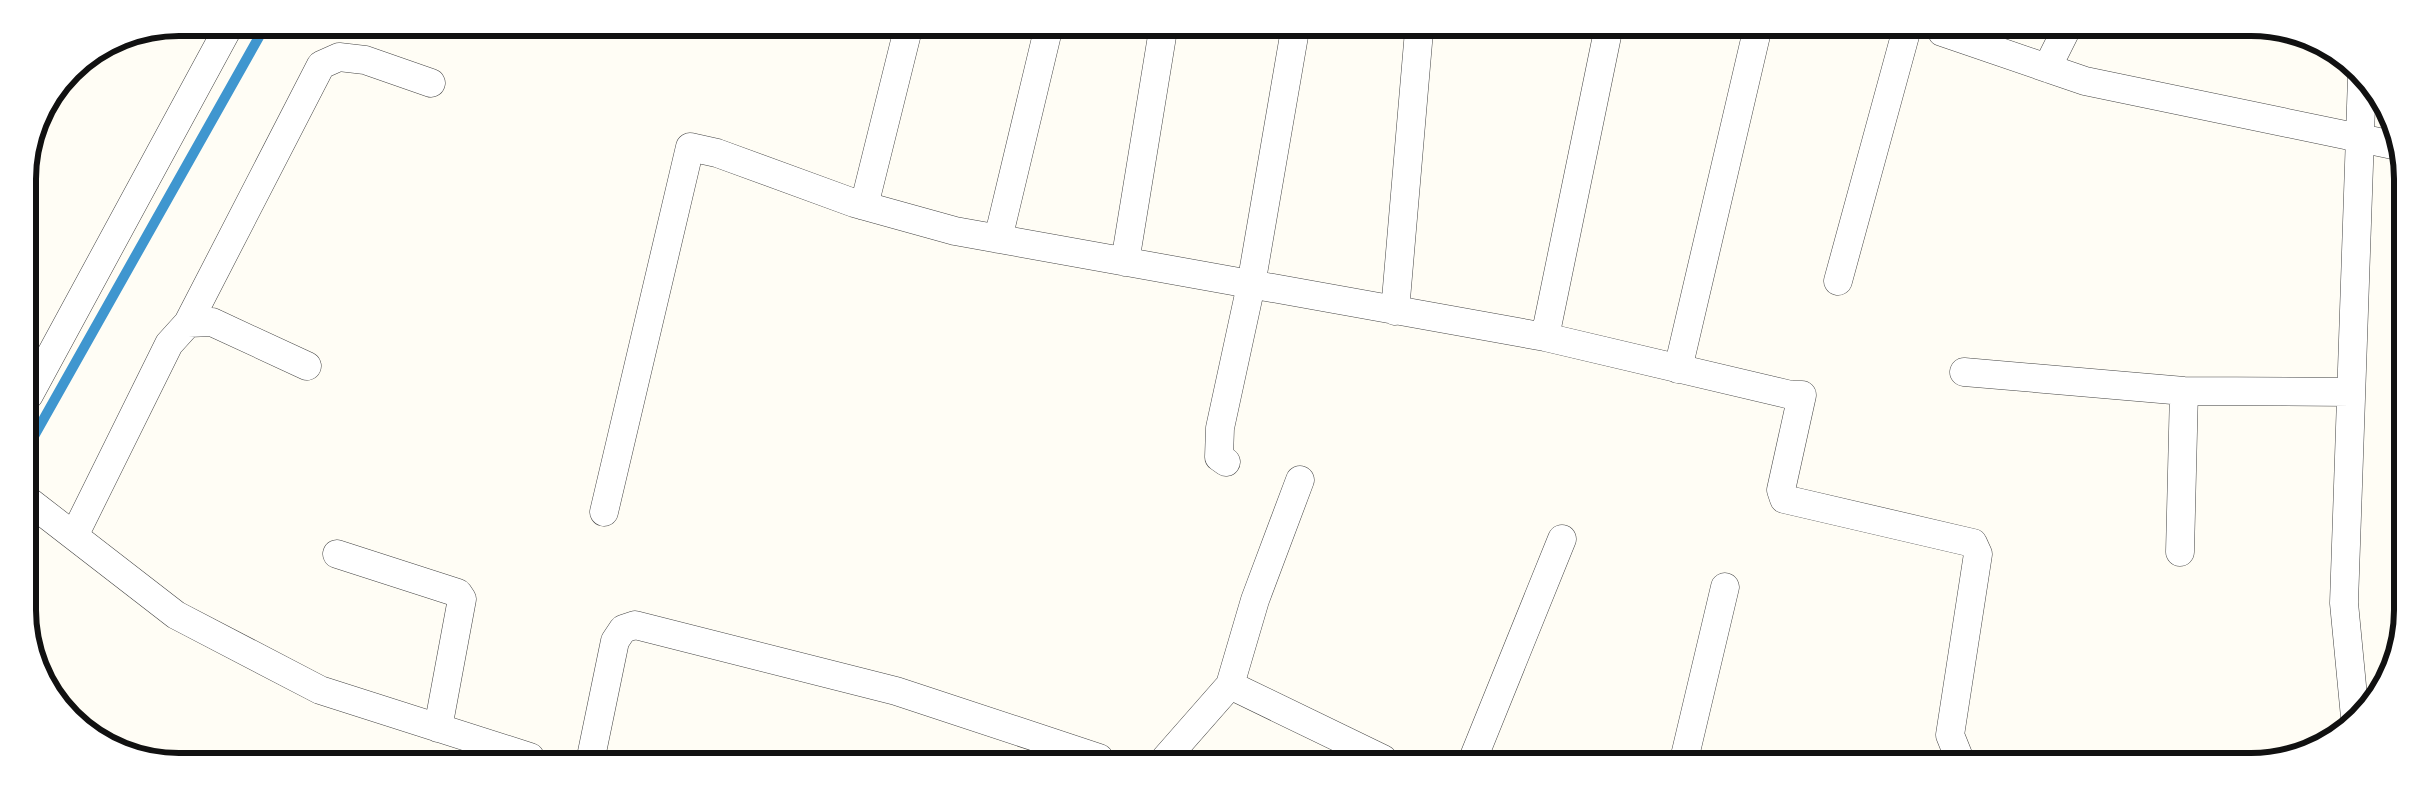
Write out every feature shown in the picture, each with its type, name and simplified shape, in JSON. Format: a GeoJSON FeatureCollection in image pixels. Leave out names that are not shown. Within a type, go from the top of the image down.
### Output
{"type":"FeatureCollection","features":[{"type":"Feature","properties":{"kind":"street"},"geometry":{"type":"LineString","coordinates":[[37,381],[224,36]]}},
{"type":"Feature","properties":{"kind":"street"},"geometry":{"type":"LineString","coordinates":[[864,206],[906,36]]}},
{"type":"Feature","properties":{"kind":"street"},"geometry":{"type":"LineString","coordinates":[[998,240],[1047,36]]}},
{"type":"Feature","properties":{"kind":"street"},"geometry":{"type":"LineString","coordinates":[[1125,262],[1162,36]]}},
{"type":"Feature","properties":{"kind":"street"},"geometry":{"type":"LineString","coordinates":[[1226,462],[1219,457],[1220,428],[1251,285],[1294,36]]}},
{"type":"Feature","properties":{"kind":"street"},"geometry":{"type":"LineString","coordinates":[[1395,311],[1419,36]]}},
{"type":"Feature","properties":{"kind":"street"},"geometry":{"type":"LineString","coordinates":[[1545,337],[1607,36]]}},
{"type":"Feature","properties":{"kind":"street"},"geometry":{"type":"LineString","coordinates":[[1678,369],[1756,36]]}},
{"type":"Feature","properties":{"kind":"street"},"geometry":{"type":"LineString","coordinates":[[1838,281],[1905,36]]}},
{"type":"Feature","properties":{"kind":"street"},"geometry":{"type":"LineString","coordinates":[[1954,36],[2085,81],[2389,144]]}},
{"type":"Feature","properties":{"kind":"street"},"geometry":{"type":"LineString","coordinates":[[2047,68],[2063,36]]}},
{"type":"Feature","properties":{"kind":"street"},"geometry":{"type":"LineString","coordinates":[[74,536],[169,344],[188,323],[321,65],[339,57],[365,60],[431,83]]}},
{"type":"Feature","properties":{"kind":"street"},"geometry":{"type":"LineString","coordinates":[[2354,708],[2344,602],[2362,89]]}},
{"type":"Feature","properties":{"kind":"street"},"geometry":{"type":"LineString","coordinates":[[604,512],[690,147],[717,153],[864,206],[955,231],[1545,337],[1791,395],[1802,395],[1781,490],[1784,500],[1973,544],[1978,554],[1950,735],[1957,752]]}},
{"type":"Feature","properties":{"kind":"street"},"geometry":{"type":"LineString","coordinates":[[188,323],[212,322],[307,366]]}},
{"type":"Feature","properties":{"kind":"street"},"geometry":{"type":"LineString","coordinates":[[1964,372],[2184,391],[2351,392]]}},
{"type":"Feature","properties":{"kind":"street"},"geometry":{"type":"LineString","coordinates":[[2180,552],[2184,391]]}},
{"type":"Feature","properties":{"kind":"street"},"geometry":{"type":"LineString","coordinates":[[1172,753],[1230,685],[1255,600],[1300,480]]}},
{"type":"Feature","properties":{"kind":"street"},"geometry":{"type":"LineString","coordinates":[[36,507],[176,615],[320,690],[517,753]]}},
{"type":"Feature","properties":{"kind":"street"},"geometry":{"type":"LineString","coordinates":[[1476,752],[1562,539]]}},
{"type":"Feature","properties":{"kind":"street"},"geometry":{"type":"LineString","coordinates":[[337,554],[458,593],[462,599],[438,728]]}},
{"type":"Feature","properties":{"kind":"street"},"geometry":{"type":"LineString","coordinates":[[1686,752],[1725,587]]}},
{"type":"Feature","properties":{"kind":"street"},"geometry":{"type":"LineString","coordinates":[[592,753],[615,641],[623,629],[635,625],[896,691],[1083,753]]}},
{"type":"Feature","properties":{"kind":"street"},"geometry":{"type":"LineString","coordinates":[[1230,685],[1369,752]]}},
{"type":"Feature","properties":{"kind":"waterway"},"geometry":{"type":"LineString","coordinates":[[36,432],[259,36]]}}]}
